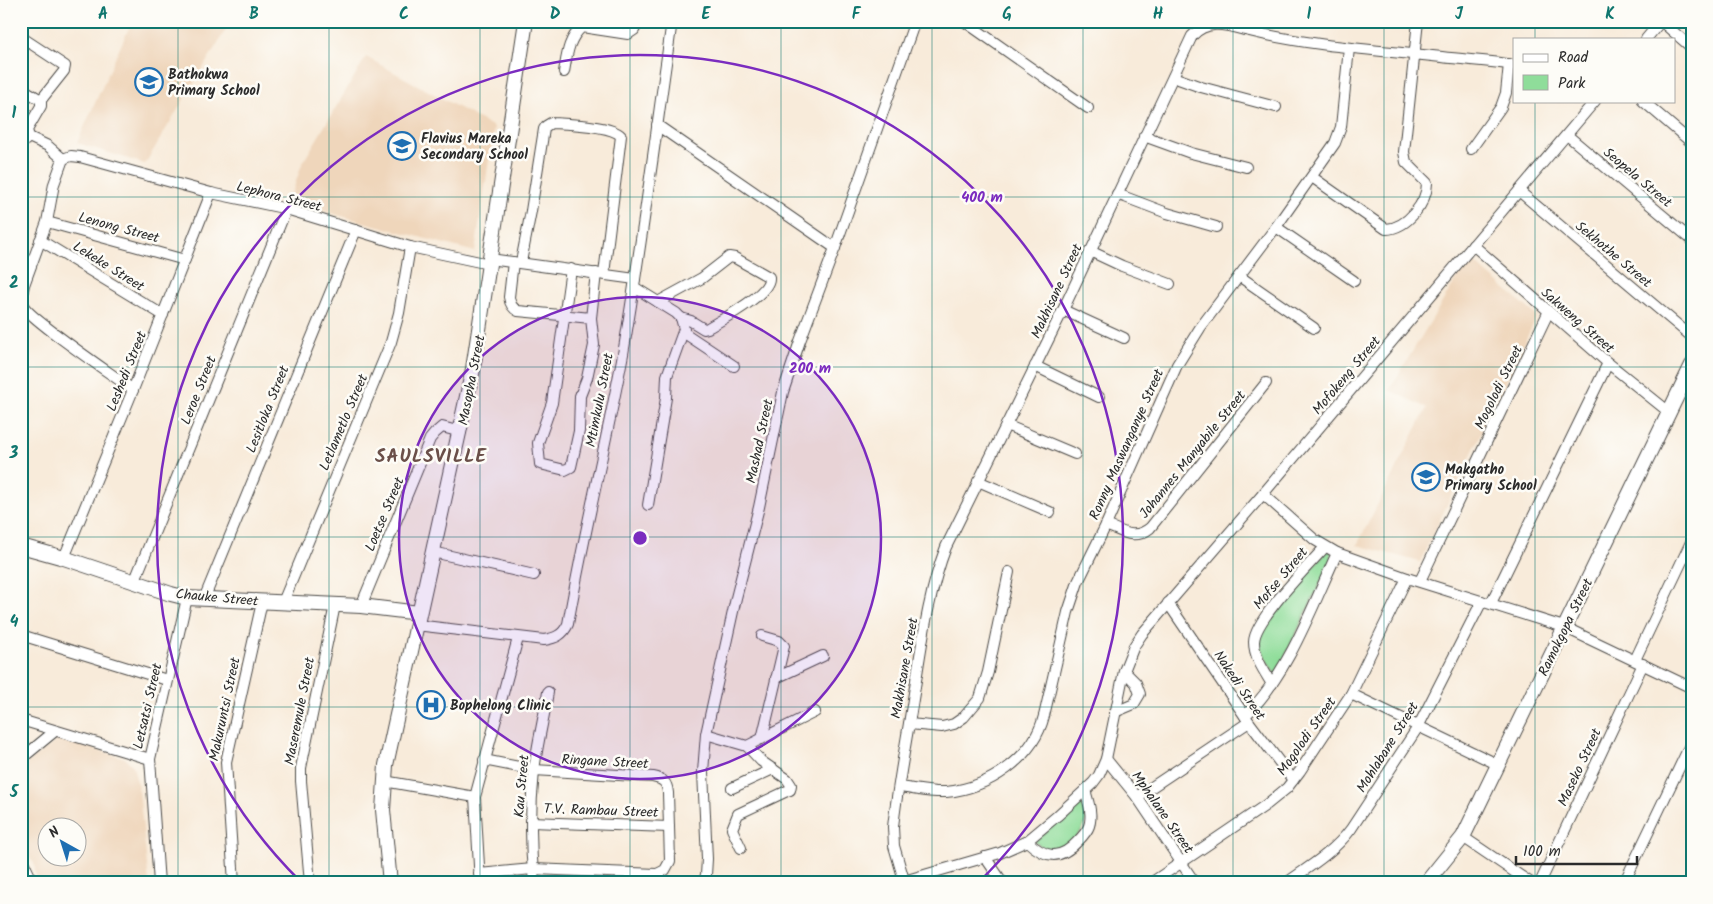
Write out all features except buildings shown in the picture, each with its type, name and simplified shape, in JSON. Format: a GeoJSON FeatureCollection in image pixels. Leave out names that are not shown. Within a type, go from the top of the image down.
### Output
{"type":"FeatureCollection","features":[{"type":"Feature","properties":{"kind":"street","name":"Masopha Street"},"geometry":{"type":"LineString","coordinates":[[390,883],[384,810],[384,782],[390,743],[461,432],[480,329],[526,21]]}},
{"type":"Feature","properties":{"kind":"street"},"geometry":{"type":"LineString","coordinates":[[564,72],[570,40],[582,26],[628,34],[634,30],[638,21]]}},
{"type":"Feature","properties":{"kind":"street","name":"Mtimkulu Street"},"geometry":{"type":"LineString","coordinates":[[418,619],[518,638],[539,640],[551,639],[562,633],[568,624],[582,547],[611,415],[635,283],[672,21]]}},
{"type":"Feature","properties":{"kind":"street","name":"Mashad Street"},"geometry":{"type":"LineString","coordinates":[[703,883],[707,859],[703,772],[706,734],[784,392],[800,341],[835,248],[914,21]]}},
{"type":"Feature","properties":{"kind":"street"},"geometry":{"type":"LineString","coordinates":[[964,21],[1088,108]]}},
{"type":"Feature","properties":{"kind":"street"},"geometry":{"type":"LineString","coordinates":[[1312,177],[1386,229],[1400,224],[1416,210],[1426,194],[1427,183],[1406,162],[1404,152],[1418,21]]}},
{"type":"Feature","properties":{"kind":"street"},"geometry":{"type":"LineString","coordinates":[[1647,38],[1661,21],[1692,48]]}},
{"type":"Feature","properties":{"kind":"street","name":"Makhisane Street"},"geometry":{"type":"LineString","coordinates":[[900,882],[893,836],[895,810],[934,581],[946,547],[1063,310],[1192,36],[1197,31],[1211,24],[1349,48],[1512,65]]}},
{"type":"Feature","properties":{"kind":"street"},"geometry":{"type":"LineString","coordinates":[[21,37],[64,66],[64,71],[41,100],[40,106],[27,130],[25,140],[48,146],[63,159],[54,184],[47,222],[24,285],[23,305],[38,321],[133,390]]}},
{"type":"Feature","properties":{"kind":"street","name":"Ronny Maswanganye Street"},"geometry":{"type":"LineString","coordinates":[[900,787],[944,792],[980,784],[1009,766],[1034,741],[1041,728],[1072,597],[1184,352],[1312,177],[1339,135],[1349,48]]}},
{"type":"Feature","properties":{"kind":"street"},"geometry":{"type":"LineString","coordinates":[[1470,148],[1501,107],[1512,65]]}},
{"type":"Feature","properties":{"kind":"street"},"geometry":{"type":"LineString","coordinates":[[1173,77],[1201,87],[1276,107]]}},
{"type":"Feature","properties":{"kind":"street"},"geometry":{"type":"LineString","coordinates":[[21,88],[41,100]]}},
{"type":"Feature","properties":{"kind":"street"},"geometry":{"type":"LineString","coordinates":[[1644,102],[1692,143]]}},
{"type":"Feature","properties":{"kind":"street","name":"Mofokeng Street"},"geometry":{"type":"LineString","coordinates":[[900,882],[1000,853],[1027,841],[1085,790],[1099,775],[1106,759],[1124,671],[1134,646],[1168,603],[1263,494],[1567,135],[1590,103]]}},
{"type":"Feature","properties":{"kind":"street"},"geometry":{"type":"LineString","coordinates":[[571,270],[564,315],[552,403],[538,448],[540,464],[565,470],[571,467],[579,431],[580,396],[592,360],[594,337],[592,318],[621,136],[614,130],[551,123],[544,129],[537,177],[517,262],[510,302],[514,309],[564,315],[592,318]]}},
{"type":"Feature","properties":{"kind":"street"},"geometry":{"type":"LineString","coordinates":[[657,125],[835,248]]}},
{"type":"Feature","properties":{"kind":"street","name":"Seopela Street"},"geometry":{"type":"LineString","coordinates":[[1567,135],[1692,240]]}},
{"type":"Feature","properties":{"kind":"street"},"geometry":{"type":"LineString","coordinates":[[1144,136],[1191,153],[1246,167]]}},
{"type":"Feature","properties":{"kind":"street","name":"Lephora Street"},"geometry":{"type":"LineString","coordinates":[[63,159],[71,156],[80,157],[211,193],[286,210],[410,247],[489,262],[517,262],[600,274],[635,283]]}},
{"type":"Feature","properties":{"kind":"street","name":"Sekhothe Street"},"geometry":{"type":"LineString","coordinates":[[1519,191],[1692,337]]}},
{"type":"Feature","properties":{"kind":"street","name":"Leshedi Street"},"geometry":{"type":"LineString","coordinates":[[64,558],[211,193]]}},
{"type":"Feature","properties":{"kind":"street"},"geometry":{"type":"LineString","coordinates":[[1117,194],[1167,213],[1216,226]]}},
{"type":"Feature","properties":{"kind":"street","name":"Leroe Street"},"geometry":{"type":"LineString","coordinates":[[134,580],[286,210]]}},
{"type":"Feature","properties":{"kind":"street","name":"Lenong Street"},"geometry":{"type":"LineString","coordinates":[[47,222],[185,260]]}},
{"type":"Feature","properties":{"kind":"street"},"geometry":{"type":"LineString","coordinates":[[1276,227],[1354,282]]}},
{"type":"Feature","properties":{"kind":"street","name":"Lesitloka Street"},"geometry":{"type":"LineString","coordinates":[[204,599],[356,230]]}},
{"type":"Feature","properties":{"kind":"street","name":"Lekeke Street"},"geometry":{"type":"LineString","coordinates":[[40,240],[163,315]]}},
{"type":"Feature","properties":{"kind":"street","name":"Sakweng Street"},"geometry":{"type":"LineString","coordinates":[[1473,245],[1548,313],[1669,412]]}},
{"type":"Feature","properties":{"kind":"street","name":"Letlametlo Street"},"geometry":{"type":"LineString","coordinates":[[283,602],[391,342],[399,313],[410,247]]}},
{"type":"Feature","properties":{"kind":"street"},"geometry":{"type":"LineString","coordinates":[[1090,251],[1122,266],[1170,284]]}},
{"type":"Feature","properties":{"kind":"street"},"geometry":{"type":"LineString","coordinates":[[658,302],[702,278],[729,258],[735,258],[769,277],[770,282],[756,297],[708,328],[704,329],[693,322],[681,318]]}},
{"type":"Feature","properties":{"kind":"street"},"geometry":{"type":"LineString","coordinates":[[1239,276],[1314,328]]}},
{"type":"Feature","properties":{"kind":"street"},"geometry":{"type":"LineString","coordinates":[[635,283],[658,302],[676,313],[684,324],[683,332],[667,376],[665,405],[648,505]]}},
{"type":"Feature","properties":{"kind":"street"},"geometry":{"type":"LineString","coordinates":[[1063,310],[1124,338]]}},
{"type":"Feature","properties":{"kind":"street","name":"Mogolodi Street"},"geometry":{"type":"LineString","coordinates":[[1420,581],[1548,313]]}},
{"type":"Feature","properties":{"kind":"street"},"geometry":{"type":"LineString","coordinates":[[683,332],[734,366]]}},
{"type":"Feature","properties":{"kind":"street","name":"Mohlabane Street"},"geometry":{"type":"LineString","coordinates":[[1286,883],[1343,841],[1418,727],[1487,602],[1608,363]]}},
{"type":"Feature","properties":{"kind":"street","name":"Ramokgopa Street"},"geometry":{"type":"LineString","coordinates":[[1426,883],[1463,837],[1692,365]]}},
{"type":"Feature","properties":{"kind":"street"},"geometry":{"type":"LineString","coordinates":[[1035,366],[1099,397]]}},
{"type":"Feature","properties":{"kind":"street","name":"Johannes Manyabile Street"},"geometry":{"type":"LineString","coordinates":[[1106,525],[1133,535],[1144,533],[1266,383]]}},
{"type":"Feature","properties":{"kind":"street"},"geometry":{"type":"LineString","coordinates":[[1006,425],[1074,454]]}},
{"type":"Feature","properties":{"kind":"street","name":"Loetse Street"},"geometry":{"type":"LineString","coordinates":[[361,606],[430,440],[435,432],[442,427],[461,432]]}},
{"type":"Feature","properties":{"kind":"street"},"geometry":{"type":"LineString","coordinates":[[978,481],[1050,512]]}},
{"type":"Feature","properties":{"kind":"street"},"geometry":{"type":"LineString","coordinates":[[1263,494],[1324,547],[1337,553],[1407,578],[1564,628],[1692,688]]}},
{"type":"Feature","properties":{"kind":"street","name":"Maseko Street"},"geometry":{"type":"LineString","coordinates":[[1532,883],[1639,662],[1692,540]]}},
{"type":"Feature","properties":{"kind":"street","name":"Chauke Street"},"geometry":{"type":"LineString","coordinates":[[21,546],[187,598],[361,606],[418,619]]}},
{"type":"Feature","properties":{"kind":"street","name":"Mofse Street"},"geometry":{"type":"LineString","coordinates":[[1272,684],[1255,650],[1254,642],[1257,628],[1324,547]]}},
{"type":"Feature","properties":{"kind":"street"},"geometry":{"type":"LineString","coordinates":[[433,552],[534,575]]}},
{"type":"Feature","properties":{"kind":"street"},"geometry":{"type":"LineString","coordinates":[[1137,797],[1247,719],[1288,658],[1337,553]]}},
{"type":"Feature","properties":{"kind":"street"},"geometry":{"type":"LineString","coordinates":[[909,724],[942,727],[954,724],[964,717],[980,698],[988,672],[1009,572]]}},
{"type":"Feature","properties":{"kind":"street","name":"Mogolodi Street"},"geometry":{"type":"LineString","coordinates":[[1151,883],[1266,805],[1278,796],[1293,780],[1351,694],[1407,578]]}},
{"type":"Feature","properties":{"kind":"street","name":"Letsatsi Street"},"geometry":{"type":"LineString","coordinates":[[159,883],[150,759],[187,598]]}},
{"type":"Feature","properties":{"kind":"street","name":"Makuruntsi Street"},"geometry":{"type":"LineString","coordinates":[[234,883],[226,762],[262,602]]}},
{"type":"Feature","properties":{"kind":"street","name":"Nakedi Street"},"geometry":{"type":"LineString","coordinates":[[1168,603],[1247,719],[1293,780]]}},
{"type":"Feature","properties":{"kind":"street","name":"Maseremule Street"},"geometry":{"type":"LineString","coordinates":[[310,883],[301,768],[335,606]]}},
{"type":"Feature","properties":{"kind":"street"},"geometry":{"type":"LineString","coordinates":[[21,635],[167,680]]}},
{"type":"Feature","properties":{"kind":"street"},"geometry":{"type":"LineString","coordinates":[[762,636],[783,644],[762,739]]}},
{"type":"Feature","properties":{"kind":"street"},"geometry":{"type":"LineString","coordinates":[[518,638],[475,797],[480,878],[533,869],[641,879]]}},
{"type":"Feature","properties":{"kind":"street"},"geometry":{"type":"LineString","coordinates":[[776,678],[823,656]]}},
{"type":"Feature","properties":{"kind":"street"},"geometry":{"type":"LineString","coordinates":[[1115,712],[1134,704],[1140,694],[1136,683],[1124,671]]}},
{"type":"Feature","properties":{"kind":"street","name":"Kau Street"},"geometry":{"type":"LineString","coordinates":[[534,883],[531,822],[534,770],[548,692]]}},
{"type":"Feature","properties":{"kind":"street"},"geometry":{"type":"LineString","coordinates":[[1351,694],[1499,765]]}},
{"type":"Feature","properties":{"kind":"street"},"geometry":{"type":"LineString","coordinates":[[747,746],[815,712]]}},
{"type":"Feature","properties":{"kind":"street"},"geometry":{"type":"LineString","coordinates":[[21,720],[150,759]]}},
{"type":"Feature","properties":{"kind":"street"},"geometry":{"type":"LineString","coordinates":[[21,759],[55,731]]}},
{"type":"Feature","properties":{"kind":"street"},"geometry":{"type":"LineString","coordinates":[[706,734],[747,746],[761,762],[790,782],[791,788],[787,791],[738,814],[732,829],[741,848]]}},
{"type":"Feature","properties":{"kind":"street"},"geometry":{"type":"LineString","coordinates":[[1624,883],[1692,741]]}},
{"type":"Feature","properties":{"kind":"street","name":"Mphalane Street"},"geometry":{"type":"LineString","coordinates":[[1106,759],[1137,797],[1195,883]]}},
{"type":"Feature","properties":{"kind":"street","name":"Ringane Street"},"geometry":{"type":"LineString","coordinates":[[484,760],[534,770],[661,779],[668,789],[670,861],[665,870],[641,879]]}},
{"type":"Feature","properties":{"kind":"street"},"geometry":{"type":"LineString","coordinates":[[732,788],[773,769]]}},
{"type":"Feature","properties":{"kind":"street"},"geometry":{"type":"LineString","coordinates":[[384,782],[475,797]]}},
{"type":"Feature","properties":{"kind":"street"},"geometry":{"type":"LineString","coordinates":[[1027,841],[1034,848],[1046,854],[1061,854],[1073,847],[1089,826],[1090,810],[1085,790]]}},
{"type":"Feature","properties":{"kind":"street","name":"T.V. Rambau Street"},"geometry":{"type":"LineString","coordinates":[[531,822],[669,826]]}},
{"type":"Feature","properties":{"kind":"street"},"geometry":{"type":"LineString","coordinates":[[1463,837],[1532,883]]}},
{"type":"Feature","properties":{"kind":"street"},"geometry":{"type":"LineString","coordinates":[[21,857],[30,874],[31,883]]}},
{"type":"Feature","properties":{"kind":"street"},"geometry":{"type":"LineString","coordinates":[[985,857],[1003,883]]}},
{"type":"Feature","properties":{"kind":"street"},"geometry":{"type":"LineString","coordinates":[[568,871],[568,882]]}},
{"type":"Feature","properties":{"kind":"shaded area","name":"Bathokwa Primary School"},"geometry":{"type":"Polygon","coordinates":[[[132,21],[231,21],[145,164],[77,143],[132,21]]]}},
{"type":"Feature","properties":{"kind":"shaded area","name":"Flavius Mareka Secondary School"},"geometry":{"type":"Polygon","coordinates":[[[366,57],[494,127],[475,252],[289,202],[302,164],[366,57]]]}},
{"type":"Feature","properties":{"kind":"shaded area","name":"Makgatho Primary School"},"geometry":{"type":"Polygon","coordinates":[[[1473,261],[1537,316],[1420,562],[1357,545],[1427,408],[1389,390],[1466,263],[1473,261]]]}},
{"type":"Feature","properties":{"kind":"shaded area"},"geometry":{"type":"Polygon","coordinates":[[[63,740],[125,758],[133,766],[139,791],[149,883],[37,883],[34,863],[21,847],[21,768],[56,741],[63,740]]]}},
{"type":"Feature","properties":{"kind":"green space"},"geometry":{"type":"Polygon","coordinates":[[[1327,551],[1331,551],[1332,559],[1276,675],[1267,662],[1260,645],[1263,623],[1327,551]]]}},
{"type":"Feature","properties":{"kind":"green space"},"geometry":{"type":"Polygon","coordinates":[[[1082,799],[1087,813],[1086,823],[1080,833],[1070,843],[1060,850],[1053,851],[1034,842],[1082,799]]]}},
{"type":"Feature","properties":{"kind":"place","name":"Bathokwa Primary School"},"geometry":{"type":"Point","coordinates":[149,82]}},
{"type":"Feature","properties":{"kind":"place","name":"Flavius Mareka Secondary School"},"geometry":{"type":"Point","coordinates":[402,146]}},
{"type":"Feature","properties":{"kind":"place","name":"Makgatho Primary School"},"geometry":{"type":"Point","coordinates":[1426,477]}},
{"type":"Feature","properties":{"kind":"place","name":"Bophelong Clinic"},"geometry":{"type":"Point","coordinates":[431,705]}},
{"type":"Feature","properties":{"kind":"district","name":"SAULSVILLE"},"geometry":{"type":"Point","coordinates":[431,455]}}]}
